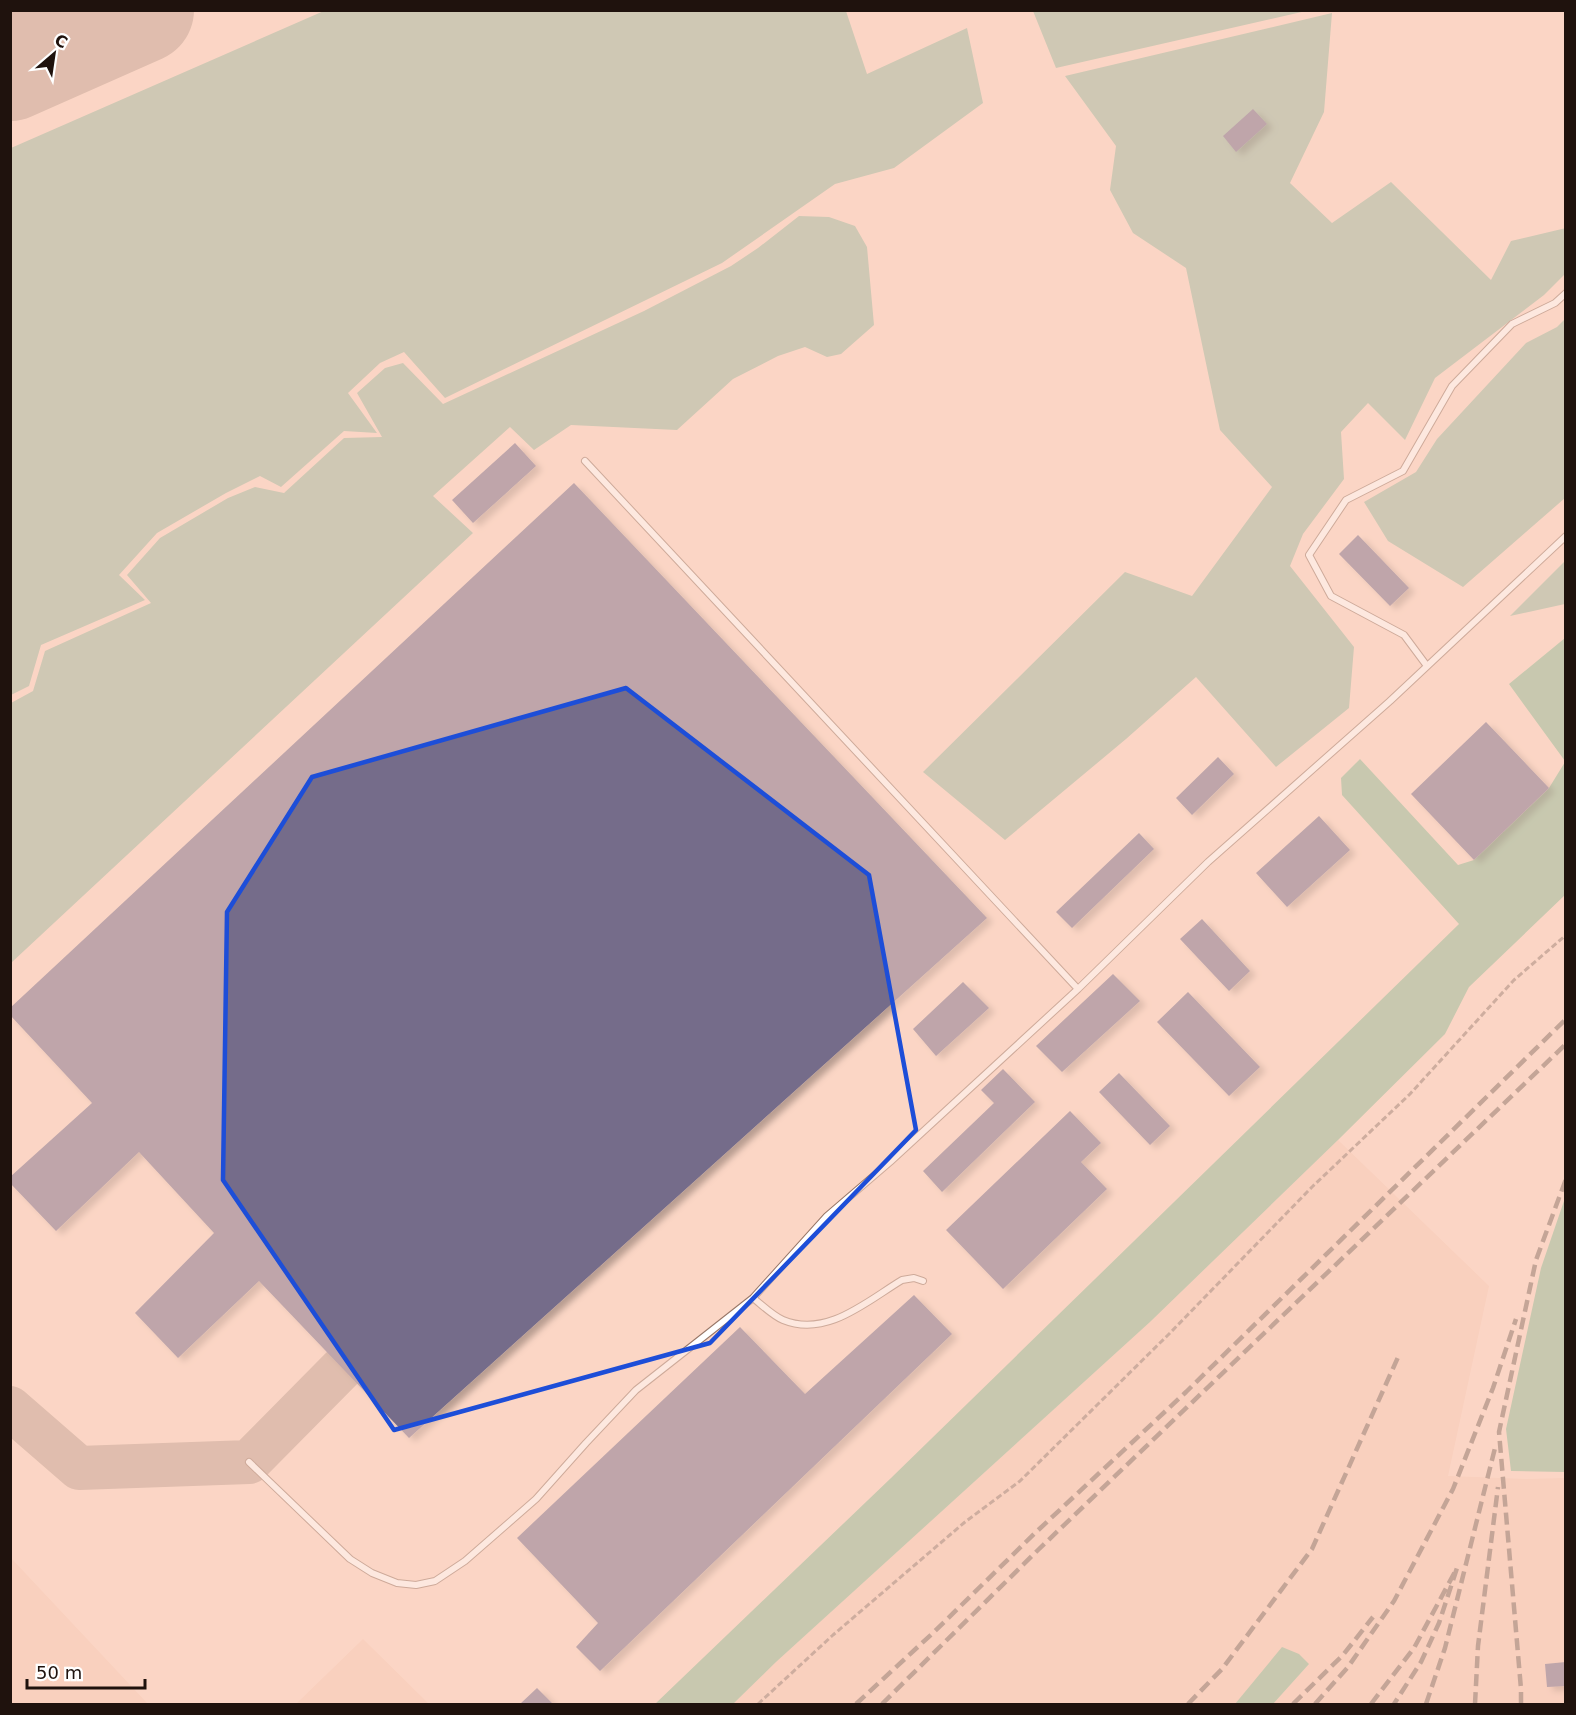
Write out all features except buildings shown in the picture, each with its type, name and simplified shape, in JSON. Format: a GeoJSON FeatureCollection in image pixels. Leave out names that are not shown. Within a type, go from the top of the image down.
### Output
{"type":"FeatureCollection","features":[{"type":"Feature","properties":{"kind":"lane"},"geometry":{"type":"LineString","coordinates":[[1427,666],[1404,635],[1331,596],[1309,555],[1346,500],[1403,471],[1452,386],[1512,324],[1555,303],[1566,293]]}},
{"type":"Feature","properties":{"kind":"lane"},"geometry":{"type":"LineString","coordinates":[[585,461],[1078,989]]}},
{"type":"Feature","properties":{"kind":"lane"},"geometry":{"type":"LineString","coordinates":[[249,1462],[350,1559],[372,1573],[397,1583],[416,1586],[435,1581],[465,1561],[536,1499],[636,1390],[753,1298],[827,1216],[890,1162],[1078,989],[1208,862],[1390,701],[1566,536]]}},
{"type":"Feature","properties":{"kind":"lane"},"geometry":{"type":"LineString","coordinates":[[753,1298],[782,1320],[804,1324],[825,1323],[839,1319],[902,1280],[914,1278],[923,1281]]}},
{"type":"Feature","properties":{"kind":"path"},"geometry":{"type":"LineString","coordinates":[[758,1704],[833,1635],[965,1522],[1020,1480],[1169,1334],[1312,1187],[1410,1094],[1514,980],[1566,935]]}},
{"type":"Feature","properties":{"kind":"highlighted area"},"geometry":{"type":"Polygon","coordinates":[[[626,688],[869,875],[916,1130],[710,1343],[394,1430],[223,1180],[227,912],[312,777],[626,688]]]}},
{"type":"Feature","properties":{"kind":"shaded area"},"geometry":{"type":"Polygon","coordinates":[[[1338,1140],[1489,1286],[1448,1476],[1565,1478],[1565,1704],[1273,1704],[1309,1664],[1251,1686],[1235,1704],[733,1704],[776,1662],[1150,1322],[1338,1140]]]}},
{"type":"Feature","properties":{"kind":"shaded area"},"geometry":{"type":"Polygon","coordinates":[[[11,1558],[148,1704],[11,1704],[11,1558]]]}},
{"type":"Feature","properties":{"kind":"shaded area"},"geometry":{"type":"Polygon","coordinates":[[[363,1639],[429,1704],[296,1704],[363,1639]]]}},
{"type":"Feature","properties":{"kind":"green space"},"geometry":{"type":"Polygon","coordinates":[[[326,10],[846,11],[867,74],[967,28],[983,103],[894,168],[835,184],[722,263],[445,398],[404,352],[380,363],[348,393],[377,433],[344,431],[281,487],[260,476],[157,533],[119,575],[145,600],[41,645],[29,686],[11,695],[11,148],[326,10]]]}},
{"type":"Feature","properties":{"kind":"green space"},"geometry":{"type":"Polygon","coordinates":[[[1033,11],[1306,11],[1056,68],[1033,11]]]}},
{"type":"Feature","properties":{"kind":"green space"},"geometry":{"type":"Polygon","coordinates":[[[1332,13],[1324,112],[1290,183],[1332,223],[1391,182],[1491,280],[1511,241],[1566,228],[1565,274],[1544,295],[1435,378],[1405,440],[1368,403],[1341,432],[1344,479],[1303,534],[1290,566],[1354,647],[1349,708],[1276,767],[1196,677],[1005,840],[923,772],[1125,572],[1192,596],[1272,487],[1220,430],[1186,268],[1133,233],[1110,190],[1116,146],[1065,76],[1332,13]]]}},
{"type":"Feature","properties":{"kind":"green space"},"geometry":{"type":"Polygon","coordinates":[[[799,216],[829,217],[855,226],[867,247],[874,325],[841,354],[827,357],[805,347],[778,356],[733,379],[677,430],[571,425],[534,450],[510,427],[433,496],[473,533],[11,963],[11,703],[33,691],[45,651],[151,603],[127,575],[160,538],[228,498],[255,487],[284,493],[344,438],[382,437],[357,393],[385,368],[403,363],[443,404],[644,311],[731,266],[799,216]]]}},
{"type":"Feature","properties":{"kind":"green space"},"geometry":{"type":"Polygon","coordinates":[[[1565,319],[1565,498],[1463,587],[1388,541],[1364,502],[1416,472],[1437,439],[1526,343],[1557,327],[1565,319]]]}},
{"type":"Feature","properties":{"kind":"green space"},"geometry":{"type":"Polygon","coordinates":[[[1565,561],[1565,604],[1510,616],[1565,561]]]}},
{"type":"Feature","properties":{"kind":"green space"},"geometry":{"type":"Polygon","coordinates":[[[1565,638],[1565,761],[1509,684],[1565,638]]]}},
{"type":"Feature","properties":{"kind":"green space"},"geometry":{"type":"Polygon","coordinates":[[[1360,759],[1458,865],[1474,860],[1549,788],[1565,762],[1565,895],[1469,987],[1445,1034],[1338,1140],[1150,1322],[776,1662],[733,1704],[655,1704],[891,1478],[1459,924],[1342,795],[1341,778],[1360,759]]]}},
{"type":"Feature","properties":{"kind":"green space"},"geometry":{"type":"Polygon","coordinates":[[[1565,1198],[1565,1472],[1511,1471],[1506,1429],[1541,1268],[1565,1198]]]}},
{"type":"Feature","properties":{"kind":"green space"},"geometry":{"type":"Polygon","coordinates":[[[1282,1647],[1299,1654],[1309,1664],[1273,1704],[1235,1704],[1282,1647]]]}},
{"type":"Feature","properties":{"kind":"taxiway"},"geometry":{"type":"LineString","coordinates":[[10,1408],[79,1468],[249,1462],[341,1369]]}},
{"type":"Feature","properties":{"kind":"runway"},"geometry":{"type":"LineString","coordinates":[[10,68],[141,10]]}},
{"type":"Feature","properties":{"kind":"railway"},"geometry":{"type":"LineString","coordinates":[[856,1704],[1186,1392],[1566,1019]]}},
{"type":"Feature","properties":{"kind":"railway"},"geometry":{"type":"LineString","coordinates":[[882,1704],[1038,1550],[1566,1044]]}},
{"type":"Feature","properties":{"kind":"railway"},"geometry":{"type":"LineString","coordinates":[[1521,1704],[1499,1432],[1536,1260],[1566,1179]]}},
{"type":"Feature","properties":{"kind":"railway"},"geometry":{"type":"LineString","coordinates":[[1315,1704],[1348,1667],[1394,1601],[1453,1489],[1493,1388],[1516,1319]]}},
{"type":"Feature","properties":{"kind":"railway"},"geometry":{"type":"LineString","coordinates":[[1188,1704],[1222,1669],[1312,1549],[1399,1355]]}},
{"type":"Feature","properties":{"kind":"railway"},"geometry":{"type":"LineString","coordinates":[[1426,1704],[1445,1648],[1496,1444]]}},
{"type":"Feature","properties":{"kind":"railway"},"geometry":{"type":"LineString","coordinates":[[1475,1704],[1478,1646],[1498,1487]]}},
{"type":"Feature","properties":{"kind":"railway"},"geometry":{"type":"LineString","coordinates":[[1371,1704],[1414,1648],[1457,1568],[1439,1623],[1421,1662],[1394,1704]]}},
{"type":"Feature","properties":{"kind":"railway"},"geometry":{"type":"LineString","coordinates":[[1293,1704],[1343,1655],[1373,1617]]}}]}
